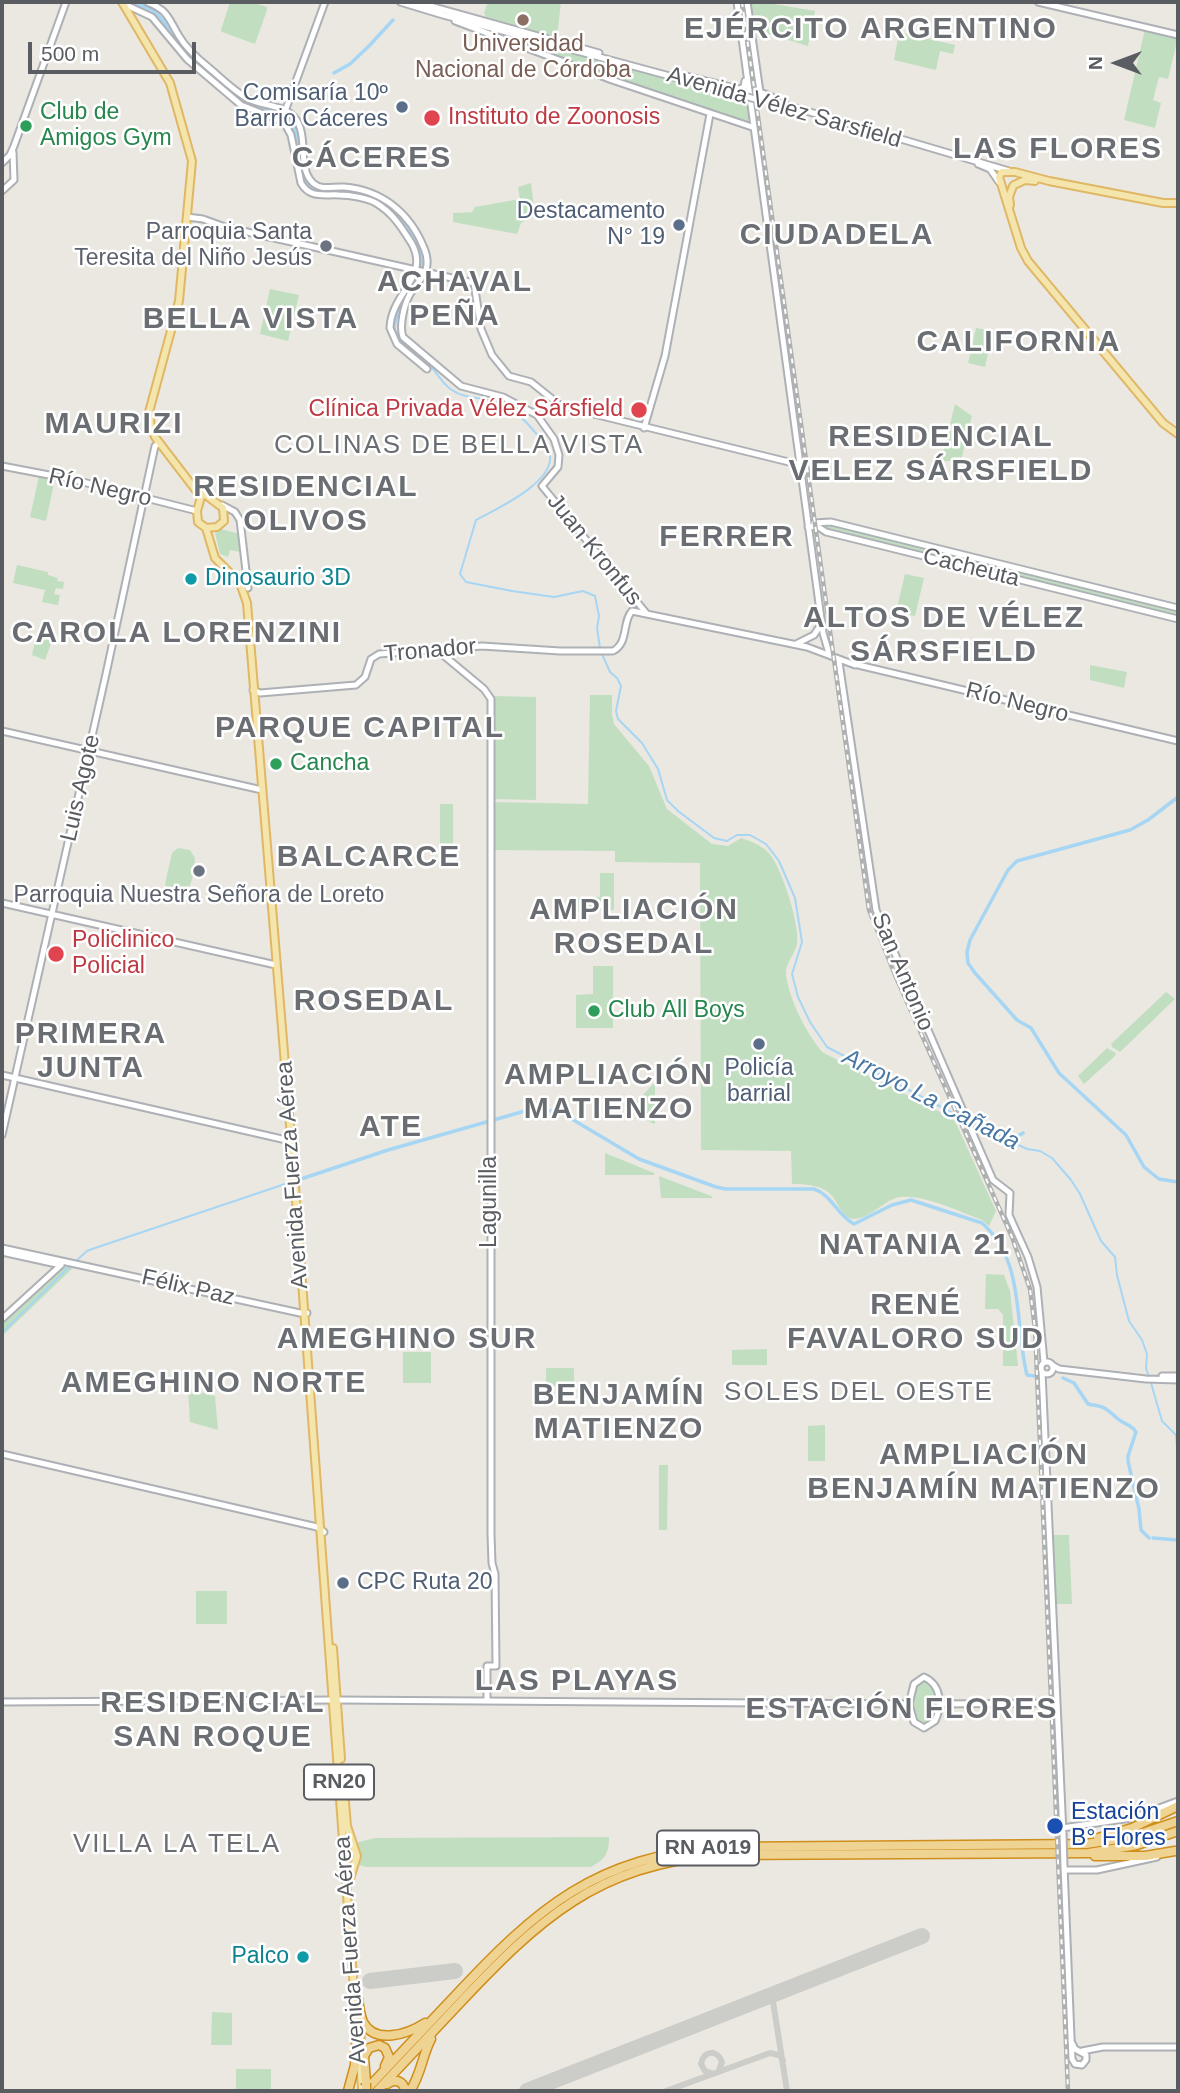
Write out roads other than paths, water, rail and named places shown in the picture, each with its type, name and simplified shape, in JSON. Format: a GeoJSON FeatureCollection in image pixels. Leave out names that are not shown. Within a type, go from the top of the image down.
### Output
{"type":"FeatureCollection","features":[{"type":"Feature","properties":{"kind":"highway"},"geometry":{"type":"LineString","coordinates":[[959,1846],[1095,1839],[1132,1828],[1177,1803]]}},
{"type":"Feature","properties":{"kind":"highway","name":"RN A019"},"geometry":{"type":"LineString","coordinates":[[363,2088],[509,1939],[538,1914],[597,1877],[642,1860],[681,1851],[724,1846],[1096,1843],[1131,1837],[1178,1821]]}},
{"type":"Feature","properties":{"kind":"highway","name":"RN A019"},"geometry":{"type":"LineString","coordinates":[[378,2091],[516,1944],[552,1915],[602,1885],[649,1868],[687,1859],[737,1855],[1098,1852],[1137,1845],[1178,1831]]}},
{"type":"Feature","properties":{"kind":"highway"},"geometry":{"type":"LineString","coordinates":[[1004,1854],[1049,1857],[1135,1856],[1176,1850]]}},
{"type":"Feature","properties":{"kind":"highway"},"geometry":{"type":"LineString","coordinates":[[410,2091],[418,2078],[429,2042],[465,1998]]}},
{"type":"Feature","properties":{"kind":"highway"},"geometry":{"type":"LineString","coordinates":[[358,1999],[366,2025],[375,2033],[387,2036],[403,2034],[419,2027],[448,2003]]}},
{"type":"Feature","properties":{"kind":"highway"},"geometry":{"type":"LineString","coordinates":[[348,2091],[355,2064],[357,2026]]}},
{"type":"Feature","properties":{"kind":"highway"},"geometry":{"type":"LineString","coordinates":[[371,2046],[381,2046],[388,2053],[387,2062],[363,2088],[365,2054],[371,2046]]}},
{"type":"Feature","properties":{"kind":"highway"},"geometry":{"type":"LineString","coordinates":[[378,2091],[394,2080],[403,2084],[405,2091]]}},
{"type":"Feature","properties":{"kind":"main road"},"geometry":{"type":"LineString","coordinates":[[2,190],[14,180],[14,146],[66,2]]}},
{"type":"Feature","properties":{"kind":"main road"},"geometry":{"type":"LineString","coordinates":[[121,2],[152,17],[187,59],[242,106],[293,116],[300,127],[311,181],[320,187],[344,187],[384,198],[405,216],[421,241],[427,258],[398,299],[390,328],[397,344],[427,369]]}},
{"type":"Feature","properties":{"kind":"main road","name":"RN20"},"geometry":{"type":"LineString","coordinates":[[121,2],[168,79],[192,161],[179,301],[150,408],[150,427],[157,445],[202,499],[198,509],[198,522],[206,528]]}},
{"type":"Feature","properties":{"kind":"main road"},"geometry":{"type":"LineString","coordinates":[[147,2],[170,17],[179,36],[193,54],[242,96],[283,115]]}},
{"type":"Feature","properties":{"kind":"main road"},"geometry":{"type":"LineString","coordinates":[[325,2],[283,115],[291,135],[301,183],[304,189],[318,195],[344,195],[374,202],[391,214],[415,251],[420,271]]}},
{"type":"Feature","properties":{"kind":"main road","name":"Avenida Vélez Sarsfield"},"geometry":{"type":"LineString","coordinates":[[400,2],[678,76]]}},
{"type":"Feature","properties":{"kind":"main road","name":"Avenida Vélez Sarsfield"},"geometry":{"type":"LineString","coordinates":[[416,2],[746,96],[759,96],[982,165],[990,169],[999,183]]}},
{"type":"Feature","properties":{"kind":"main road"},"geometry":{"type":"LineString","coordinates":[[678,76],[742,88],[745,81],[740,20],[734,2]]}},
{"type":"Feature","properties":{"kind":"main road"},"geometry":{"type":"LineString","coordinates":[[747,2],[759,96]]}},
{"type":"Feature","properties":{"kind":"main road"},"geometry":{"type":"LineString","coordinates":[[1038,2],[1178,35]]}},
{"type":"Feature","properties":{"kind":"main road"},"geometry":{"type":"LineString","coordinates":[[443,15],[474,30],[539,54],[752,127]]}},
{"type":"Feature","properties":{"kind":"main road"},"geometry":{"type":"LineString","coordinates":[[742,42],[746,96],[777,303]]}},
{"type":"Feature","properties":{"kind":"main road"},"geometry":{"type":"LineString","coordinates":[[678,76],[696,85],[744,98],[750,109],[752,127],[800,465],[824,640],[822,648],[815,650],[809,644],[819,630],[820,622],[808,525]]}},
{"type":"Feature","properties":{"kind":"main road"},"geometry":{"type":"LineString","coordinates":[[746,96],[750,109]]}},
{"type":"Feature","properties":{"kind":"main road","name":"Avenida Vélez Sarsfield"},"geometry":{"type":"LineString","coordinates":[[759,96],[1056,183],[1178,204]]}},
{"type":"Feature","properties":{"kind":"main road"},"geometry":{"type":"LineString","coordinates":[[644,428],[665,356],[710,114]]}},
{"type":"Feature","properties":{"kind":"main road"},"geometry":{"type":"LineString","coordinates":[[2,162],[14,146]]}},
{"type":"Feature","properties":{"kind":"main road"},"geometry":{"type":"LineString","coordinates":[[2,162],[9,161],[13,164]]}},
{"type":"Feature","properties":{"kind":"main road"},"geometry":{"type":"LineString","coordinates":[[1010,171],[1016,178],[1009,202],[1023,248],[1029,258],[1142,394],[1178,432],[1168,428],[1146,403],[1028,261],[1021,248],[999,183],[1000,174],[1010,171]]}},
{"type":"Feature","properties":{"kind":"main road","name":"Avenida Vélez Sarsfield"},"geometry":{"type":"LineString","coordinates":[[1013,186],[1029,180],[1163,205],[1178,204]]}},
{"type":"Feature","properties":{"kind":"main road"},"geometry":{"type":"LineString","coordinates":[[999,183],[1006,188],[1013,186]]}},
{"type":"Feature","properties":{"kind":"main road"},"geometry":{"type":"LineString","coordinates":[[187,217],[201,218],[225,227],[474,283],[481,329],[492,355],[509,376],[531,382],[563,407],[800,465]]}},
{"type":"Feature","properties":{"kind":"main road","name":"Juan Kronfus"},"geometry":{"type":"LineString","coordinates":[[420,271],[422,280],[409,297],[402,336],[461,386],[503,397],[537,415],[559,451],[558,467],[542,486],[647,614]]}},
{"type":"Feature","properties":{"kind":"main road","name":"Luis Agote"},"geometry":{"type":"LineString","coordinates":[[2,1135],[157,445]]}},
{"type":"Feature","properties":{"kind":"main road","name":"Río Negro"},"geometry":{"type":"LineString","coordinates":[[2,466],[198,509]]}},
{"type":"Feature","properties":{"kind":"main road","name":"RN20"},"geometry":{"type":"LineString","coordinates":[[191,484],[219,503]]}},
{"type":"Feature","properties":{"kind":"main road"},"geometry":{"type":"LineString","coordinates":[[198,509],[211,500]]}},
{"type":"Feature","properties":{"kind":"main road"},"geometry":{"type":"LineString","coordinates":[[219,503],[225,518],[215,529],[212,538],[217,552],[248,588]]}},
{"type":"Feature","properties":{"kind":"main road"},"geometry":{"type":"LineString","coordinates":[[219,503],[240,518],[248,588]]}},
{"type":"Feature","properties":{"kind":"main road"},"geometry":{"type":"LineString","coordinates":[[820,522],[821,530]]}},
{"type":"Feature","properties":{"kind":"main road","name":"Cacheuta"},"geometry":{"type":"LineString","coordinates":[[808,525],[831,522],[1178,608]]}},
{"type":"Feature","properties":{"kind":"main road","name":"Cacheuta"},"geometry":{"type":"LineString","coordinates":[[808,525],[1178,620]]}},
{"type":"Feature","properties":{"kind":"main road"},"geometry":{"type":"LineString","coordinates":[[206,528],[215,529]]}},
{"type":"Feature","properties":{"kind":"main road","name":"Avenida Fuerza Aérea"},"geometry":{"type":"LineString","coordinates":[[206,528],[215,558],[240,583],[246,595],[293,1141],[334,1665],[363,2088]]}},
{"type":"Feature","properties":{"kind":"main road","name":"Avenida Fuerza Aérea"},"geometry":{"type":"LineString","coordinates":[[248,588],[276,965],[293,1141]]}},
{"type":"Feature","properties":{"kind":"main road","name":"Río Negro"},"geometry":{"type":"LineString","coordinates":[[622,643],[630,611],[815,650],[855,665],[1178,741]]}},
{"type":"Feature","properties":{"kind":"main road"},"geometry":{"type":"LineString","coordinates":[[790,645],[819,635],[838,660]]}},
{"type":"Feature","properties":{"kind":"main road","name":"Tronador"},"geometry":{"type":"LineString","coordinates":[[255,691],[356,685],[363,680],[368,662],[376,655],[486,646],[600,652],[615,650],[622,643]]}},
{"type":"Feature","properties":{"kind":"main road","name":"Lagunilla"},"geometry":{"type":"LineString","coordinates":[[436,649],[490,695],[490,1501],[492,1563],[495,1574],[496,1666],[487,1666],[487,1701]]}},
{"type":"Feature","properties":{"kind":"main road","name":"San Antonio"},"geometry":{"type":"LineString","coordinates":[[838,660],[876,910],[993,1180],[1010,1193],[1009,1215],[1035,1279],[1044,1349],[1049,1363]]}},
{"type":"Feature","properties":{"kind":"main road"},"geometry":{"type":"LineString","coordinates":[[2,731],[262,790]]}},
{"type":"Feature","properties":{"kind":"main road"},"geometry":{"type":"LineString","coordinates":[[2,903],[276,965]]}},
{"type":"Feature","properties":{"kind":"main road"},"geometry":{"type":"LineString","coordinates":[[2,1075],[293,1141]]}},
{"type":"Feature","properties":{"kind":"main road","name":"Félix Paz"},"geometry":{"type":"LineString","coordinates":[[2,1250],[62,1264]]}},
{"type":"Feature","properties":{"kind":"main road","name":"Félix Paz"},"geometry":{"type":"LineString","coordinates":[[2,1250],[305,1313]]}},
{"type":"Feature","properties":{"kind":"main road"},"geometry":{"type":"LineString","coordinates":[[2,1317],[62,1264]]}},
{"type":"Feature","properties":{"kind":"main road"},"geometry":{"type":"LineString","coordinates":[[1049,1363],[1064,1369],[1148,1378],[1178,1378]]}},
{"type":"Feature","properties":{"kind":"main road"},"geometry":{"type":"LineString","coordinates":[[1049,1363],[1044,1394],[1074,2063],[1084,2063],[1095,2049]]}},
{"type":"Feature","properties":{"kind":"main road"},"geometry":{"type":"LineString","coordinates":[[1047,1374],[1049,1363]]}},
{"type":"Feature","properties":{"kind":"main road"},"geometry":{"type":"LineString","coordinates":[[1047,1374],[1064,1369]]}},
{"type":"Feature","properties":{"kind":"main road"},"geometry":{"type":"LineString","coordinates":[[2,1454],[322,1530]]}},
{"type":"Feature","properties":{"kind":"main road","name":"Avenida Fuerza Aérea"},"geometry":{"type":"LineString","coordinates":[[322,1530],[324,1588],[346,1819],[357,1856],[349,1879],[363,2088]]}},
{"type":"Feature","properties":{"kind":"main road"},"geometry":{"type":"LineString","coordinates":[[324,1588],[327,1590],[330,1614]]}},
{"type":"Feature","properties":{"kind":"main road"},"geometry":{"type":"LineString","coordinates":[[924,1677],[931,1681],[936,1688],[940,1704],[935,1721],[924,1728],[914,1722],[909,1704],[914,1684],[924,1677]]}},
{"type":"Feature","properties":{"kind":"main road"},"geometry":{"type":"LineString","coordinates":[[2,1702],[374,1700],[909,1704]]}},
{"type":"Feature","properties":{"kind":"main road"},"geometry":{"type":"LineString","coordinates":[[940,1704],[1057,1703]]}},
{"type":"Feature","properties":{"kind":"main road"},"geometry":{"type":"LineString","coordinates":[[1063,1831],[1121,1820],[1177,1803]]}},
{"type":"Feature","properties":{"kind":"main road"},"geometry":{"type":"LineString","coordinates":[[1064,1868],[1097,1870],[1134,1864],[1176,1850]]}},
{"type":"Feature","properties":{"kind":"main road"},"geometry":{"type":"LineString","coordinates":[[1071,2041],[1086,2059]]}},
{"type":"Feature","properties":{"kind":"main road"},"geometry":{"type":"LineString","coordinates":[[1072,2056],[1080,2051],[1103,2047],[1178,2047]]}},
{"type":"Feature","properties":{"kind":"water"},"geometry":{"type":"Polygon","coordinates":[[[124,2],[140,2],[158,12],[202,64],[238,96],[280,110],[292,117],[299,129],[303,170],[313,187],[354,190],[367,194],[389,206],[408,225],[422,248],[424,269],[402,309],[396,329],[401,339],[437,368],[435,372],[403,347],[391,326],[393,315],[412,282],[420,260],[417,249],[398,217],[373,200],[330,196],[311,190],[300,177],[295,137],[290,122],[246,105],[191,61],[157,16],[124,2]]]}},
{"type":"Feature","properties":{"kind":"waterway"},"geometry":{"type":"LineString","coordinates":[[369,46],[393,20]]}},
{"type":"Feature","properties":{"kind":"waterway"},"geometry":{"type":"LineString","coordinates":[[334,73],[350,64],[369,46]]}},
{"type":"Feature","properties":{"kind":"waterway","name":"Arroyo La Cañada"},"geometry":{"type":"LineString","coordinates":[[434,370],[447,386],[458,393],[509,407],[535,433],[550,455],[549,465],[534,485],[476,520],[460,574],[466,582],[512,591],[554,597],[583,591],[595,596],[600,648]]}},
{"type":"Feature","properties":{"kind":"waterway","name":"Arroyo La Cañada"},"geometry":{"type":"LineString","coordinates":[[602,654],[610,672],[621,686],[616,711],[618,719],[642,743],[658,769],[667,800],[714,838],[727,841],[737,835],[750,835],[766,844],[779,861],[795,898],[802,942],[792,974],[798,997],[810,1022],[827,1047],[964,1119]]}},
{"type":"Feature","properties":{"kind":"waterway"},"geometry":{"type":"LineString","coordinates":[[1178,797],[1130,830],[1017,861],[1008,870],[970,940],[967,952],[968,963],[975,973],[1017,1020],[1031,1028],[1059,1073],[1126,1135],[1144,1167],[1159,1179],[1178,1182]]}},
{"type":"Feature","properties":{"kind":"waterway"},"geometry":{"type":"LineString","coordinates":[[301,1179],[388,1150],[532,1109],[560,1112],[639,1159],[716,1187],[814,1189],[854,1224],[892,1205],[911,1200],[982,1223],[996,1239],[1006,1256],[1012,1275],[1027,1375],[1041,1377]]}},
{"type":"Feature","properties":{"kind":"waterway","name":"Arroyo La Cañada"},"geometry":{"type":"LineString","coordinates":[[969,1121],[1027,1149],[1040,1151],[1052,1158],[1071,1180],[1101,1241],[1115,1257],[1129,1321],[1142,1340],[1147,1354],[1146,1368],[1149,1377]]}},
{"type":"Feature","properties":{"kind":"waterway"},"geometry":{"type":"LineString","coordinates":[[1010,1141],[1023,1133]]}},
{"type":"Feature","properties":{"kind":"waterway"},"geometry":{"type":"LineString","coordinates":[[75,1262],[87,1251],[95,1248],[291,1182]]}},
{"type":"Feature","properties":{"kind":"waterway"},"geometry":{"type":"LineString","coordinates":[[2,1333],[71,1265]]}},
{"type":"Feature","properties":{"kind":"waterway"},"geometry":{"type":"LineString","coordinates":[[1063,1378],[1074,1383],[1088,1404],[1105,1408],[1136,1432],[1128,1461],[1141,1530],[1149,1538]]}},
{"type":"Feature","properties":{"kind":"waterway","name":"Arroyo La Cañada"},"geometry":{"type":"LineString","coordinates":[[1151,1383],[1162,1421],[1176,1435],[1178,1458]]}},
{"type":"Feature","properties":{"kind":"waterway","name":"Arroyo La Cañada"},"geometry":{"type":"LineString","coordinates":[[1178,1532],[1178,1558]]}},
{"type":"Feature","properties":{"kind":"waterway"},"geometry":{"type":"LineString","coordinates":[[1153,1538],[1178,1540]]}},
{"type":"Feature","properties":{"kind":"railway"},"geometry":{"type":"LineString","coordinates":[[742,2],[869,910],[895,975],[1012,1237],[1030,1289],[1035,1329],[1068,2091]]}},
{"type":"Feature","properties":{"kind":"place","name":"Universidad Nacional de Córdoba"},"geometry":{"type":"Point","coordinates":[523,20]}},
{"type":"Feature","properties":{"kind":"place","name":"Comisaría 10º Barrio Cáceres"},"geometry":{"type":"Point","coordinates":[402,107]}},
{"type":"Feature","properties":{"kind":"place","name":"Instituto de Zoonosis"},"geometry":{"type":"Point","coordinates":[432,118]}},
{"type":"Feature","properties":{"kind":"place","name":"Club de Amigos Gym"},"geometry":{"type":"Point","coordinates":[26,126]}},
{"type":"Feature","properties":{"kind":"place","name":"Destacamento N° 19"},"geometry":{"type":"Point","coordinates":[679,225]}},
{"type":"Feature","properties":{"kind":"place","name":"Parroquia Santa Teresita del Niño Jesús"},"geometry":{"type":"Point","coordinates":[326,246]}},
{"type":"Feature","properties":{"kind":"place","name":"Clínica Privada Vélez Sársfield"},"geometry":{"type":"Point","coordinates":[639,410]}},
{"type":"Feature","properties":{"kind":"place","name":"Dinosaurio 3D"},"geometry":{"type":"Point","coordinates":[191,579]}},
{"type":"Feature","properties":{"kind":"place","name":"Cancha"},"geometry":{"type":"Point","coordinates":[276,764]}},
{"type":"Feature","properties":{"kind":"place","name":"Parroquia Nuestra Señora de Loreto"},"geometry":{"type":"Point","coordinates":[199,871]}},
{"type":"Feature","properties":{"kind":"place","name":"Policlinico Policial"},"geometry":{"type":"Point","coordinates":[56,954]}},
{"type":"Feature","properties":{"kind":"place","name":"Club All Boys"},"geometry":{"type":"Point","coordinates":[594,1011]}},
{"type":"Feature","properties":{"kind":"place","name":"Policía barrial"},"geometry":{"type":"Point","coordinates":[759,1044]}},
{"type":"Feature","properties":{"kind":"place","name":"CPC Ruta 20"},"geometry":{"type":"Point","coordinates":[343,1583]}},
{"type":"Feature","properties":{"kind":"place","name":"Estación B° Flores"},"geometry":{"type":"Point","coordinates":[1055,1826]}},
{"type":"Feature","properties":{"kind":"place","name":"Palco"},"geometry":{"type":"Point","coordinates":[303,1957]}},
{"type":"Feature","properties":{"kind":"district","name":"EJÉRCITO ARGENTINO"},"geometry":{"type":"Point","coordinates":[871,30]}},
{"type":"Feature","properties":{"kind":"district","name":"LAS FLORES"},"geometry":{"type":"Point","coordinates":[1058,150]}},
{"type":"Feature","properties":{"kind":"district","name":"CÁCERES"},"geometry":{"type":"Point","coordinates":[372,159]}},
{"type":"Feature","properties":{"kind":"district","name":"CIUDADELA"},"geometry":{"type":"Point","coordinates":[837,236]}},
{"type":"Feature","properties":{"kind":"district","name":"ACHAVAL PEÑA"},"geometry":{"type":"Point","coordinates":[455,300]}},
{"type":"Feature","properties":{"kind":"district","name":"BELLA VISTA"},"geometry":{"type":"Point","coordinates":[251,320]}},
{"type":"Feature","properties":{"kind":"district","name":"CALIFORNIA"},"geometry":{"type":"Point","coordinates":[1019,343]}},
{"type":"Feature","properties":{"kind":"district","name":"MAURIZI"},"geometry":{"type":"Point","coordinates":[114,425]}},
{"type":"Feature","properties":{"kind":"district","name":"COLINAS DE BELLA VISTA"},"geometry":{"type":"Point","coordinates":[459,446]}},
{"type":"Feature","properties":{"kind":"district","name":"RESIDENCIAL VELEZ SÁRSFIELD"},"geometry":{"type":"Point","coordinates":[941,455]}},
{"type":"Feature","properties":{"kind":"district","name":"RESIDENCIAL OLIVOS"},"geometry":{"type":"Point","coordinates":[306,505]}},
{"type":"Feature","properties":{"kind":"district","name":"FERRER"},"geometry":{"type":"Point","coordinates":[727,538]}},
{"type":"Feature","properties":{"kind":"district","name":"CAROLA LORENZINI"},"geometry":{"type":"Point","coordinates":[177,634]}},
{"type":"Feature","properties":{"kind":"district","name":"ALTOS DE VÉLEZ SÁRSFIELD"},"geometry":{"type":"Point","coordinates":[944,636]}},
{"type":"Feature","properties":{"kind":"district","name":"PARQUE CAPITAL"},"geometry":{"type":"Point","coordinates":[360,729]}},
{"type":"Feature","properties":{"kind":"district","name":"BALCARCE"},"geometry":{"type":"Point","coordinates":[369,858]}},
{"type":"Feature","properties":{"kind":"district","name":"AMPLIACIÓN ROSEDAL"},"geometry":{"type":"Point","coordinates":[634,928]}},
{"type":"Feature","properties":{"kind":"district","name":"ROSEDAL"},"geometry":{"type":"Point","coordinates":[374,1002]}},
{"type":"Feature","properties":{"kind":"district","name":"PRIMERA JUNTA"},"geometry":{"type":"Point","coordinates":[91,1052]}},
{"type":"Feature","properties":{"kind":"district","name":"AMPLIACIÓN MATIENZO"},"geometry":{"type":"Point","coordinates":[609,1093]}},
{"type":"Feature","properties":{"kind":"district","name":"ATE"},"geometry":{"type":"Point","coordinates":[391,1128]}},
{"type":"Feature","properties":{"kind":"district","name":"NATANIA 21"},"geometry":{"type":"Point","coordinates":[915,1246]}},
{"type":"Feature","properties":{"kind":"district","name":"RENÉ FAVALORO SUD"},"geometry":{"type":"Point","coordinates":[916,1323]}},
{"type":"Feature","properties":{"kind":"district","name":"AMEGHINO SUR"},"geometry":{"type":"Point","coordinates":[407,1340]}},
{"type":"Feature","properties":{"kind":"district","name":"AMEGHINO NORTE"},"geometry":{"type":"Point","coordinates":[214,1384]}},
{"type":"Feature","properties":{"kind":"district","name":"SOLES DEL OESTE"},"geometry":{"type":"Point","coordinates":[859,1393]}},
{"type":"Feature","properties":{"kind":"district","name":"BENJAMÍN MATIENZO"},"geometry":{"type":"Point","coordinates":[619,1413]}},
{"type":"Feature","properties":{"kind":"district","name":"AMPLIACIÓN BENJAMÍN MATIENZO"},"geometry":{"type":"Point","coordinates":[984,1473]}},
{"type":"Feature","properties":{"kind":"district","name":"LAS PLAYAS"},"geometry":{"type":"Point","coordinates":[577,1682]}},
{"type":"Feature","properties":{"kind":"district","name":"ESTACIÓN FLORES"},"geometry":{"type":"Point","coordinates":[902,1710]}},
{"type":"Feature","properties":{"kind":"district","name":"RESIDENCIAL SAN ROQUE"},"geometry":{"type":"Point","coordinates":[213,1721]}},
{"type":"Feature","properties":{"kind":"district","name":"VILLA LA TELA"},"geometry":{"type":"Point","coordinates":[177,1845]}}]}
